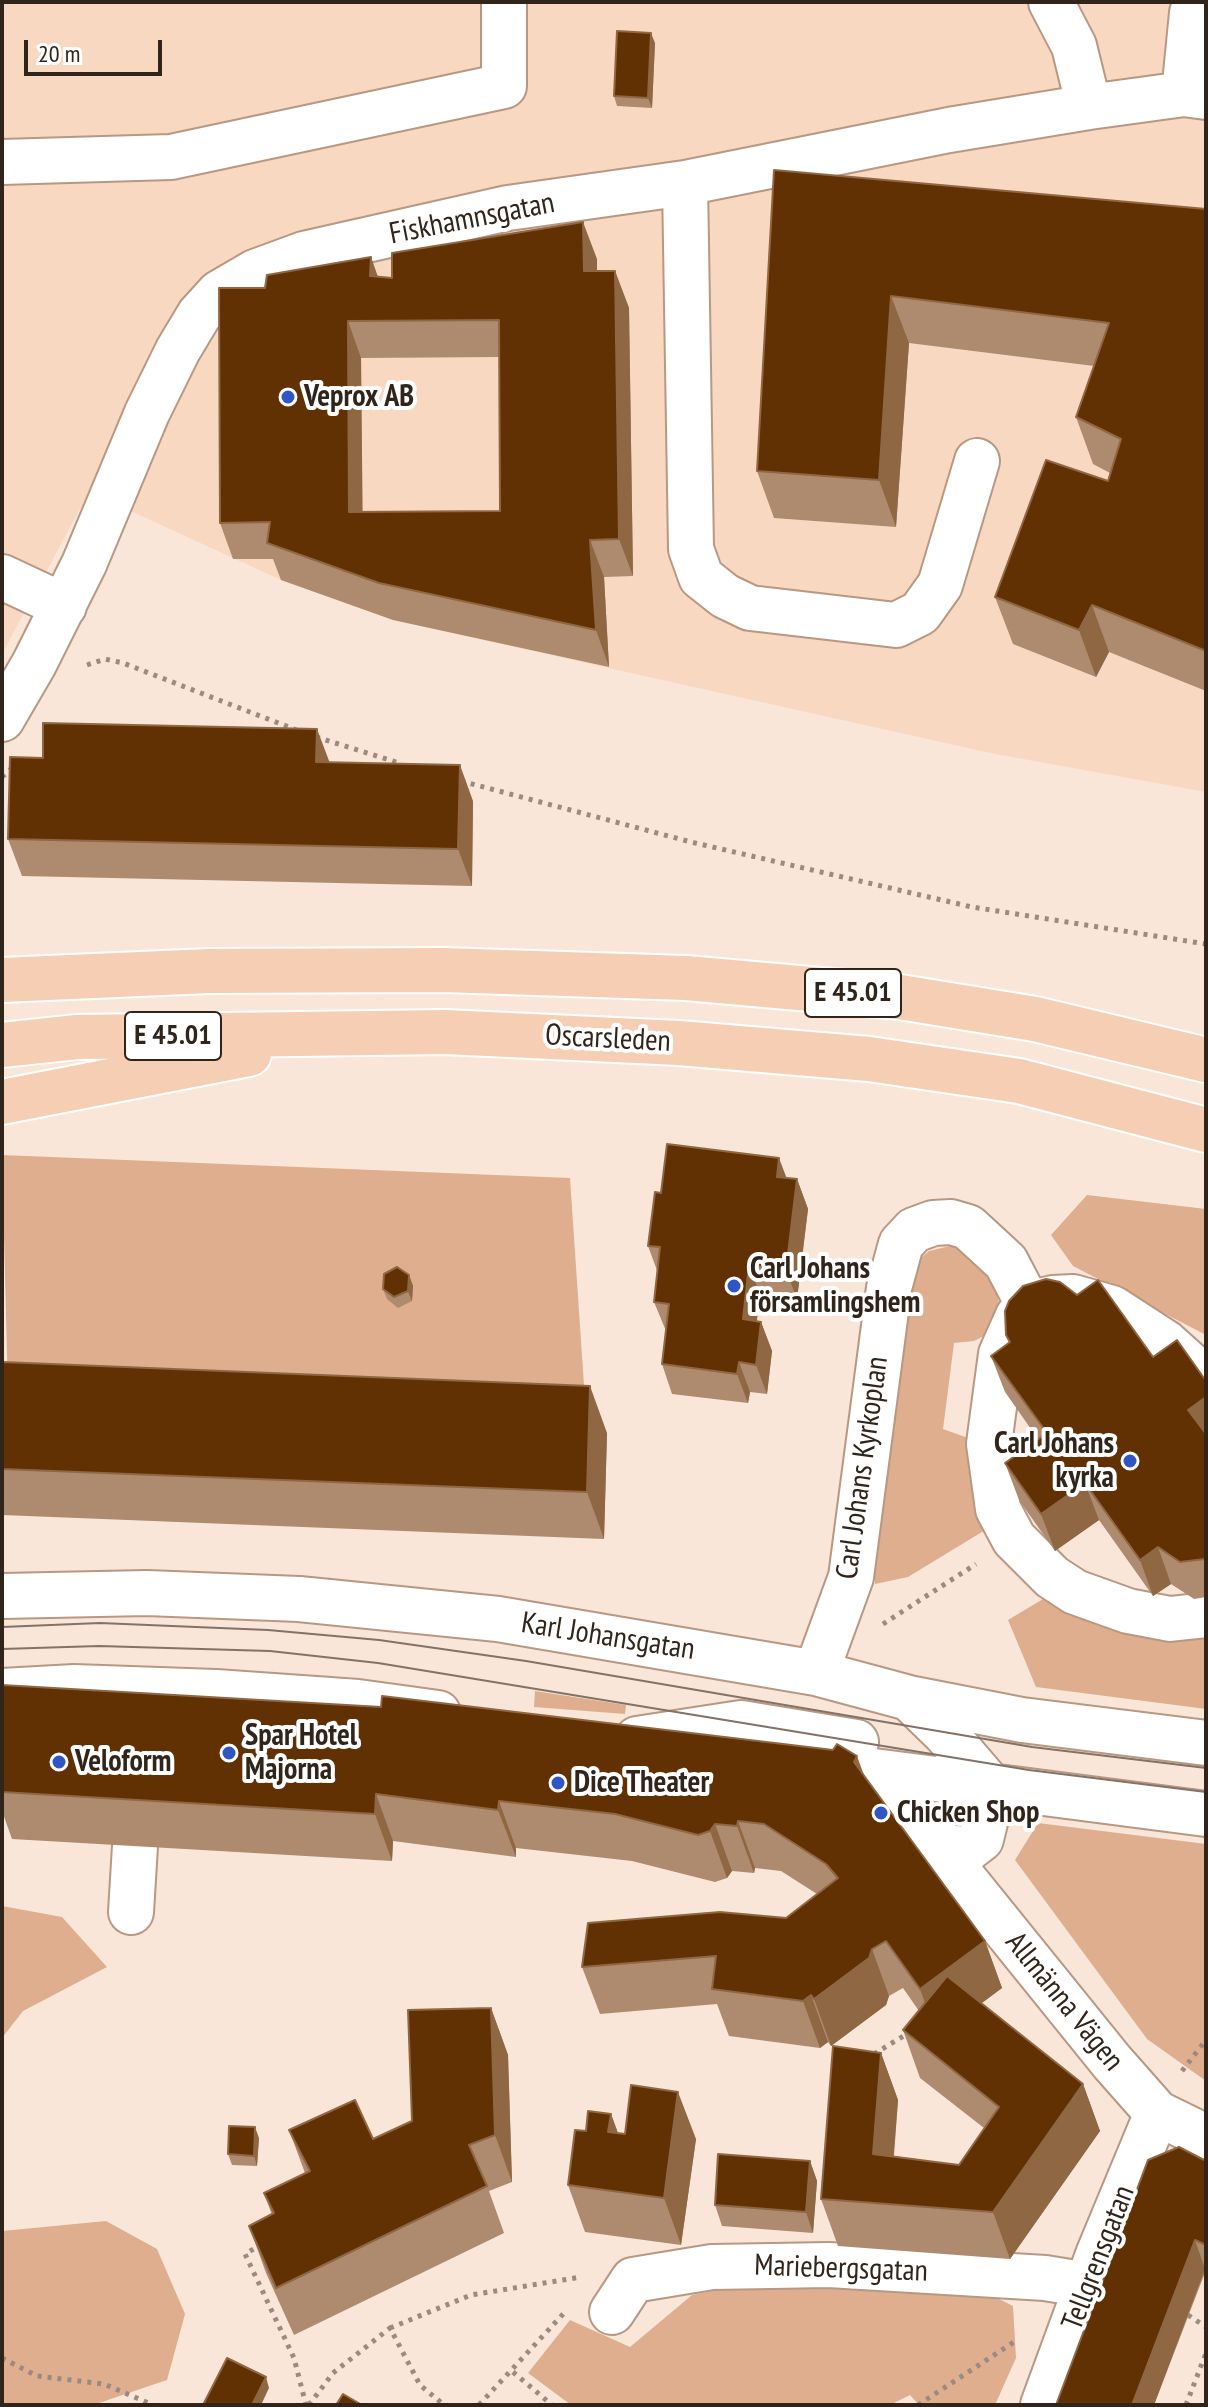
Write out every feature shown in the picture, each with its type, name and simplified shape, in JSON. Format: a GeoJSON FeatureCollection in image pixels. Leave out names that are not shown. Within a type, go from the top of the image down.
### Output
{"type":"FeatureCollection","features":[{"type":"Feature","properties":{"kind":"highway","name":"E 45.01"},"geometry":{"type":"LineString","coordinates":[[3,980],[209,971],[427,970],[686,978],[900,997],[1035,1019],[1206,1060]]}},
{"type":"Feature","properties":{"kind":"highway","name":"Oscarsleden"},"geometry":{"type":"LineString","coordinates":[[2,1045],[77,1037],[484,1032],[679,1043],[869,1059],[1019,1081],[1206,1130]]}},
{"type":"Feature","properties":{"kind":"highway"},"geometry":{"type":"LineString","coordinates":[[2,1102],[345,1033]]}},
{"type":"Feature","properties":{"kind":"street"},"geometry":{"type":"LineString","coordinates":[[2,162],[171,157],[504,86],[504,2]]}},
{"type":"Feature","properties":{"kind":"street"},"geometry":{"type":"LineString","coordinates":[[1051,2],[1074,46],[1089,107]]}},
{"type":"Feature","properties":{"kind":"street"},"geometry":{"type":"LineString","coordinates":[[1195,95],[1192,13],[1196,2]]}},
{"type":"Feature","properties":{"kind":"street","name":"Fiskhamnsgatan"},"geometry":{"type":"LineString","coordinates":[[2,719],[64,606],[178,350],[199,315],[219,293],[255,272],[304,254],[508,208],[685,183],[949,130],[1089,107],[1195,95]]}},
{"type":"Feature","properties":{"kind":"street"},"geometry":{"type":"LineString","coordinates":[[685,183],[691,549],[701,577],[725,596],[750,608],[896,625],[920,613],[940,585],[977,461]]}},
{"type":"Feature","properties":{"kind":"street"},"geometry":{"type":"LineString","coordinates":[[2,577],[64,606]]}},
{"type":"Feature","properties":{"kind":"street","name":"Carl Johans Kyrkoplan"},"geometry":{"type":"LineString","coordinates":[[816,1673],[851,1577],[889,1288],[901,1244],[914,1230],[933,1223],[951,1222],[968,1227],[1006,1262],[1028,1304]]}},
{"type":"Feature","properties":{"kind":"street"},"geometry":{"type":"LineString","coordinates":[[1206,1379],[1166,1343],[1112,1308],[1073,1297],[1028,1304],[1018,1316],[1001,1354],[989,1444],[998,1509],[1014,1539],[1052,1577],[1101,1602],[1170,1619],[1206,1615]]}},
{"type":"Feature","properties":{"kind":"street","name":"Karl Johansgatan"},"geometry":{"type":"LineString","coordinates":[[2,1596],[147,1593],[299,1599],[533,1624],[816,1673],[909,1698],[1022,1720],[1206,1743]]}},
{"type":"Feature","properties":{"kind":"street"},"geometry":{"type":"LineString","coordinates":[[711,1654],[836,1714],[968,1760],[1206,1814]]}},
{"type":"Feature","properties":{"kind":"street"},"geometry":{"type":"LineString","coordinates":[[2,1691],[74,1687],[143,1708],[358,1702],[483,1719]]}},
{"type":"Feature","properties":{"kind":"street"},"geometry":{"type":"LineString","coordinates":[[909,1698],[968,1760],[981,1839],[968,1849],[939,1847]]}},
{"type":"Feature","properties":{"kind":"street"},"geometry":{"type":"LineString","coordinates":[[637,1739],[741,1723],[968,1760],[1206,1792]]}},
{"type":"Feature","properties":{"kind":"street"},"geometry":{"type":"LineString","coordinates":[[591,1733],[889,1774],[968,1760],[1206,1768]]}},
{"type":"Feature","properties":{"kind":"street","name":"Allmänna Vägen"},"geometry":{"type":"LineString","coordinates":[[889,1774],[939,1847],[1206,2137]]}},
{"type":"Feature","properties":{"kind":"street"},"geometry":{"type":"LineString","coordinates":[[131,1912],[135,1846]]}},
{"type":"Feature","properties":{"kind":"street","name":"Tellgrensgatan"},"geometry":{"type":"LineString","coordinates":[[1043,2405],[1088,2285],[1167,2095]]}},
{"type":"Feature","properties":{"kind":"street","name":"Mariebergsgatan"},"geometry":{"type":"LineString","coordinates":[[622,2296],[712,2267],[829,2265],[1045,2278],[1088,2285]]}},
{"type":"Feature","properties":{"kind":"path"},"geometry":{"type":"LineString","coordinates":[[81,674],[88,664],[123,663],[355,751],[416,768]]}},
{"type":"Feature","properties":{"kind":"path"},"geometry":{"type":"LineString","coordinates":[[2,777],[23,758]]}},
{"type":"Feature","properties":{"kind":"path"},"geometry":{"type":"LineString","coordinates":[[447,777],[691,842],[972,907],[1206,944]]}},
{"type":"Feature","properties":{"kind":"path"},"geometry":{"type":"LineString","coordinates":[[890,1620],[989,1556]]}},
{"type":"Feature","properties":{"kind":"path"},"geometry":{"type":"LineString","coordinates":[[861,2062],[914,2029]]}},
{"type":"Feature","properties":{"kind":"path"},"geometry":{"type":"LineString","coordinates":[[1167,2095],[1206,2040]]}},
{"type":"Feature","properties":{"kind":"path"},"geometry":{"type":"LineString","coordinates":[[274,2236],[245,2254],[294,2358],[307,2405]]}},
{"type":"Feature","properties":{"kind":"path"},"geometry":{"type":"LineString","coordinates":[[307,2405],[333,2373],[390,2328],[471,2295],[610,2272],[622,2296],[575,2301],[513,2372],[479,2405]]}},
{"type":"Feature","properties":{"kind":"path"},"geometry":{"type":"LineString","coordinates":[[918,2405],[1037,2327],[1045,2278]]}},
{"type":"Feature","properties":{"kind":"path"},"geometry":{"type":"LineString","coordinates":[[1188,2315],[1206,2327]]}},
{"type":"Feature","properties":{"kind":"path"},"geometry":{"type":"LineString","coordinates":[[390,2328],[420,2385],[444,2405]]}},
{"type":"Feature","properties":{"kind":"path"},"geometry":{"type":"LineString","coordinates":[[1186,2405],[1206,2353]]}},
{"type":"Feature","properties":{"kind":"path"},"geometry":{"type":"LineString","coordinates":[[2,2358],[37,2376],[104,2384],[153,2405]]}},
{"type":"Feature","properties":{"kind":"path"},"geometry":{"type":"LineString","coordinates":[[513,2372],[552,2405]]}},
{"type":"Feature","properties":{"kind":"shaded area"},"geometry":{"type":"Polygon","coordinates":[[[2,2],[1206,2],[1206,792],[995,754],[393,620],[281,580],[89,492],[2,654],[2,2]]]}},
{"type":"Feature","properties":{"kind":"shaded area"},"geometry":{"type":"Polygon","coordinates":[[[2,1155],[570,1178],[586,1415],[8,1393],[2,1155]]]}},
{"type":"Feature","properties":{"kind":"shaded area"},"geometry":{"type":"Polygon","coordinates":[[[1087,1195],[1206,1209],[1206,1335],[1073,1266],[1051,1235],[1087,1195]]]}},
{"type":"Feature","properties":{"kind":"shaded area"},"geometry":{"type":"Polygon","coordinates":[[[950,1246],[960,1248],[980,1260],[995,1285],[999,1303],[990,1333],[974,1341],[954,1343],[943,1429],[971,1439],[995,1524],[908,1577],[875,1584],[875,1546],[907,1288],[916,1262],[929,1251],[950,1246]]]}},
{"type":"Feature","properties":{"kind":"shaded area"},"geometry":{"type":"Polygon","coordinates":[[[1048,1596],[1206,1628],[1206,1709],[1036,1687],[1008,1620],[1048,1596]]]}},
{"type":"Feature","properties":{"kind":"shaded area"},"geometry":{"type":"Polygon","coordinates":[[[535,1691],[626,1705],[625,1714],[534,1707],[535,1691]]]}},
{"type":"Feature","properties":{"kind":"shaded area"},"geometry":{"type":"Polygon","coordinates":[[[1038,1823],[1206,1844],[1206,2081],[1147,2039],[1015,1860],[1038,1823]]]}},
{"type":"Feature","properties":{"kind":"shaded area"},"geometry":{"type":"Polygon","coordinates":[[[2,1906],[62,1917],[107,1967],[23,2011],[2,2038],[2,1906]]]}},
{"type":"Feature","properties":{"kind":"shaded area"},"geometry":{"type":"Polygon","coordinates":[[[106,2221],[157,2249],[185,2314],[167,2380],[93,2405],[2,2405],[2,2231],[106,2221]]]}},
{"type":"Feature","properties":{"kind":"shaded area"},"geometry":{"type":"Polygon","coordinates":[[[739,2286],[985,2292],[1013,2306],[1016,2358],[995,2405],[919,2405],[910,2395],[890,2405],[571,2405],[528,2373],[570,2320],[630,2347],[692,2295],[739,2286]]]}},
{"type":"Feature","properties":{"kind":"building"},"geometry":{"type":"Polygon","coordinates":[[[617,31],[651,33],[648,98],[614,96],[617,31]]]}},
{"type":"Feature","properties":{"kind":"building"},"geometry":{"type":"Polygon","coordinates":[[[774,170],[1206,209],[1206,651],[1092,605],[1079,630],[995,597],[1046,460],[1108,481],[1121,439],[1076,417],[1109,323],[891,296],[879,480],[757,471],[774,170]]]}},
{"type":"Feature","properties":{"kind":"building"},"geometry":{"type":"Polygon","coordinates":[[[583,222],[584,271],[615,271],[619,539],[590,540],[596,630],[379,583],[267,543],[270,522],[220,523],[219,288],[265,288],[267,275],[371,257],[370,276],[392,278],[392,253],[583,222]],[[499,320],[348,321],[349,512],[500,511],[499,320]]]}},
{"type":"Feature","properties":{"kind":"building"},"geometry":{"type":"Polygon","coordinates":[[[43,723],[317,729],[316,762],[460,765],[458,849],[8,839],[10,757],[43,758],[43,723]]]}},
{"type":"Feature","properties":{"kind":"building","name":"Carl Johans församlingshem"},"geometry":{"type":"Polygon","coordinates":[[[667,1144],[779,1158],[777,1177],[797,1179],[786,1270],[749,1265],[743,1319],[761,1322],[756,1365],[739,1362],[737,1374],[662,1364],[669,1304],[654,1302],[660,1247],[648,1246],[655,1192],[661,1193],[667,1144]]]}},
{"type":"Feature","properties":{"kind":"building"},"geometry":{"type":"Polygon","coordinates":[[[397,1267],[409,1275],[408,1291],[394,1297],[383,1289],[384,1274],[397,1267]]]}},
{"type":"Feature","properties":{"kind":"building","name":"Carl Johans kyrka"},"geometry":{"type":"Polygon","coordinates":[[[1046,1279],[1060,1282],[1077,1295],[1098,1280],[1153,1357],[1177,1340],[1206,1381],[1206,1397],[1188,1410],[1206,1434],[1205,1559],[1180,1562],[1158,1547],[1140,1560],[1085,1483],[1041,1514],[1005,1463],[1047,1433],[991,1356],[1010,1342],[1006,1335],[1005,1311],[1009,1301],[1023,1286],[1046,1279]]]}},
{"type":"Feature","properties":{"kind":"building"},"geometry":{"type":"Polygon","coordinates":[[[2,1362],[590,1386],[587,1492],[2,1469],[2,1362]]]}},
{"type":"Feature","properties":{"kind":"building"},"geometry":{"type":"Polygon","coordinates":[[[2,1685],[381,1707],[382,1696],[833,1750],[837,1744],[857,1756],[854,1762],[985,1941],[920,1989],[886,1941],[872,1949],[869,1958],[814,1999],[811,1995],[803,2001],[712,1989],[716,1956],[582,1967],[588,1923],[720,1912],[786,1918],[838,1878],[826,1864],[764,1824],[738,1821],[737,1826],[715,1824],[710,1831],[698,1835],[615,1814],[499,1801],[498,1810],[376,1794],[375,1814],[2,1792],[2,1685]]]}},
{"type":"Feature","properties":{"kind":"building"},"geometry":{"type":"Polygon","coordinates":[[[947,1976],[1083,2084],[993,2212],[821,2199],[833,2046],[881,2053],[873,2154],[959,2165],[999,2107],[903,2030],[947,1976]]]}},
{"type":"Feature","properties":{"kind":"building"},"geometry":{"type":"Polygon","coordinates":[[[491,2008],[495,2135],[469,2145],[487,2186],[276,2288],[249,2226],[274,2213],[264,2193],[310,2171],[289,2130],[355,2100],[373,2139],[412,2121],[408,2010],[491,2008]]]}},
{"type":"Feature","properties":{"kind":"building"},"geometry":{"type":"Polygon","coordinates":[[[631,2085],[678,2092],[664,2198],[568,2185],[575,2130],[586,2131],[588,2111],[611,2114],[608,2132],[625,2134],[631,2085]]]}},
{"type":"Feature","properties":{"kind":"building"},"geometry":{"type":"Polygon","coordinates":[[[229,2126],[255,2127],[254,2156],[228,2154],[229,2126]]]}},
{"type":"Feature","properties":{"kind":"building"},"geometry":{"type":"Polygon","coordinates":[[[1179,2147],[1206,2161],[1206,2245],[1195,2240],[1132,2405],[1056,2405],[1148,2160],[1179,2147]]]}},
{"type":"Feature","properties":{"kind":"building"},"geometry":{"type":"Polygon","coordinates":[[[718,2154],[810,2161],[806,2212],[715,2205],[718,2154]]]}},
{"type":"Feature","properties":{"kind":"building"},"geometry":{"type":"Polygon","coordinates":[[[227,2358],[266,2377],[252,2405],[203,2405],[227,2358]]]}},
{"type":"Feature","properties":{"kind":"building"},"geometry":{"type":"Polygon","coordinates":[[[343,2394],[362,2405],[336,2405],[343,2394]]]}},
{"type":"Feature","properties":{"kind":"tram line"},"geometry":{"type":"LineString","coordinates":[[2,1627],[100,1623],[268,1630],[379,1640],[526,1661],[1032,1747],[1206,1768]]}},
{"type":"Feature","properties":{"kind":"tram line"},"geometry":{"type":"LineString","coordinates":[[2,1649],[99,1646],[270,1651],[378,1663],[1029,1770],[1206,1792]]}},
{"type":"Feature","properties":{"kind":"place","name":"Veprox AB"},"geometry":{"type":"Point","coordinates":[288,397]}},
{"type":"Feature","properties":{"kind":"place","name":"Carl Johans församlingshem"},"geometry":{"type":"Point","coordinates":[734,1286]}},
{"type":"Feature","properties":{"kind":"place","name":"Carl Johans kyrka"},"geometry":{"type":"Point","coordinates":[1130,1461]}},
{"type":"Feature","properties":{"kind":"place","name":"Spar Hotel Majorna"},"geometry":{"type":"Point","coordinates":[229,1753]}},
{"type":"Feature","properties":{"kind":"place","name":"Veloform"},"geometry":{"type":"Point","coordinates":[59,1762]}},
{"type":"Feature","properties":{"kind":"place","name":"Dice Theater"},"geometry":{"type":"Point","coordinates":[558,1783]}},
{"type":"Feature","properties":{"kind":"place","name":"Chicken Shop"},"geometry":{"type":"Point","coordinates":[881,1813]}}]}
